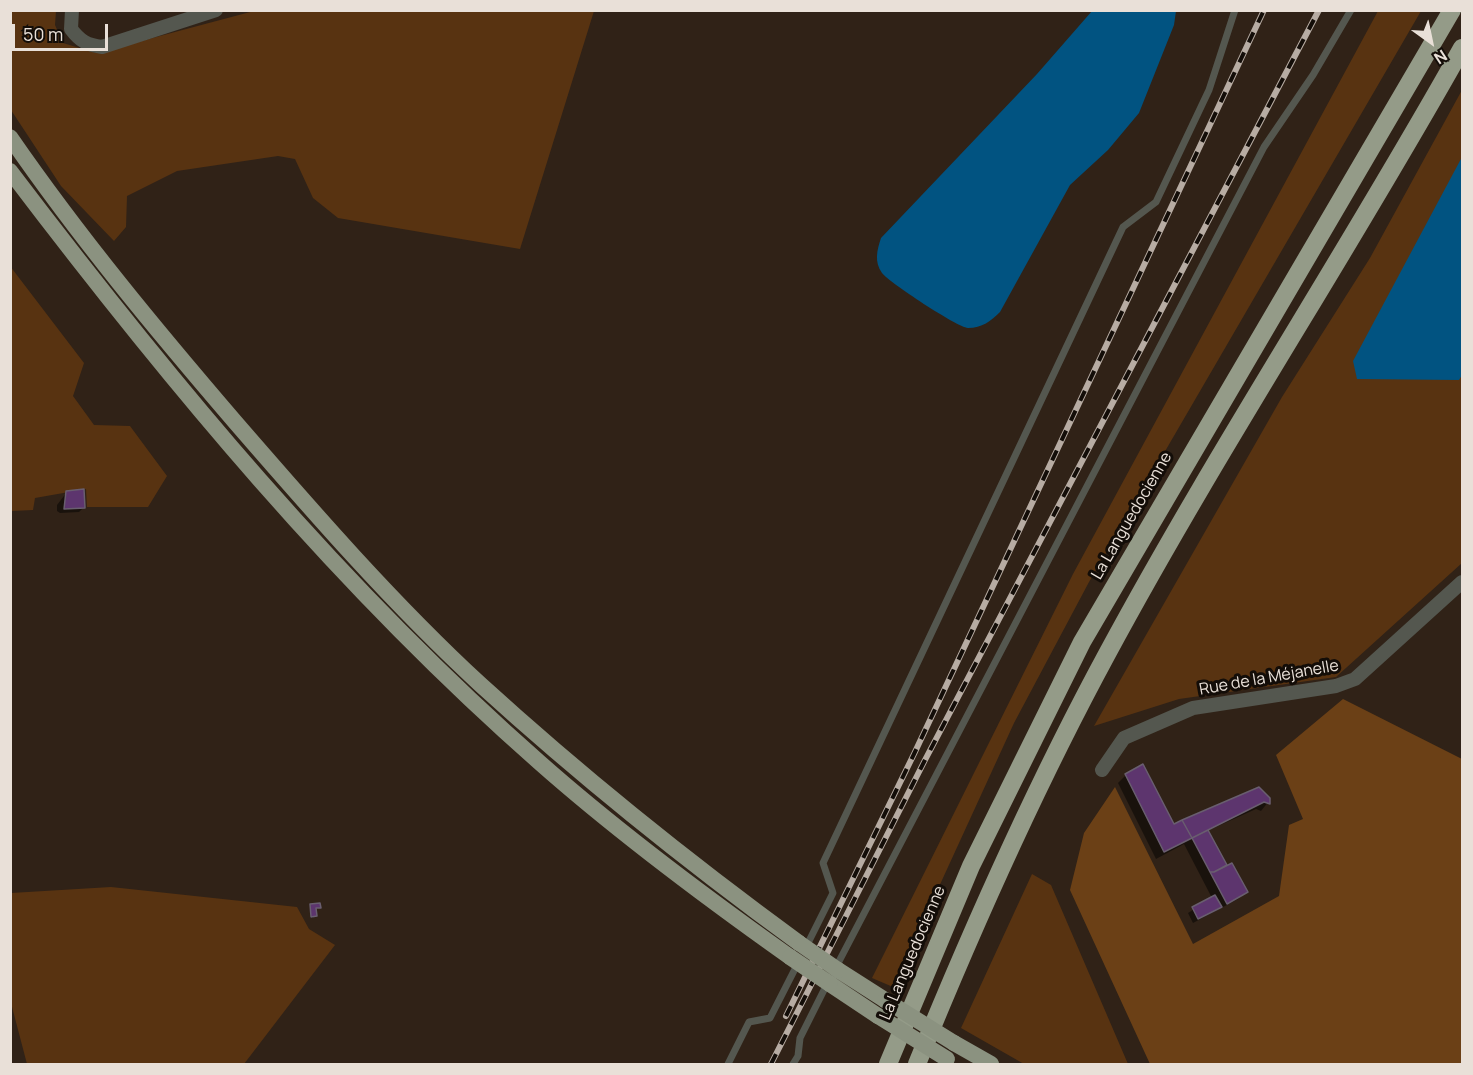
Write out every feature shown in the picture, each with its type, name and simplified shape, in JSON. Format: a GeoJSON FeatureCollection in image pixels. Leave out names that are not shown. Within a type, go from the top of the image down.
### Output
{"type":"FeatureCollection","features":[{"type":"Feature","properties":{"kind":"highway","name":"La Languedocienne"},"geometry":{"type":"LineString","coordinates":[[888,1065],[971,866],[1082,642],[1452,10]]}},
{"type":"Feature","properties":{"kind":"highway"},"geometry":{"type":"LineString","coordinates":[[917,1065],[1005,856],[1107,653],[1191,506],[1462,48]]}},
{"type":"Feature","properties":{"kind":"highway"},"geometry":{"type":"LineString","coordinates":[[10,137],[153,325],[297,494],[374,578],[478,683],[639,822],[794,950]]}},
{"type":"Feature","properties":{"kind":"highway"},"geometry":{"type":"LineString","coordinates":[[10,171],[138,335],[286,509],[362,592],[539,762],[723,910],[794,950],[834,977],[878,1016],[951,1062]]}},
{"type":"Feature","properties":{"kind":"highway"},"geometry":{"type":"LineString","coordinates":[[834,977],[885,1000],[991,1065]]}},
{"type":"Feature","properties":{"kind":"street"},"geometry":{"type":"LineString","coordinates":[[72,10],[71,29],[77,37],[87,45],[102,47],[216,10]]}},
{"type":"Feature","properties":{"kind":"street","name":"Rue de la Méjanelle"},"geometry":{"type":"LineString","coordinates":[[1102,770],[1124,738],[1193,708],[1336,686],[1355,679],[1462,582]]}},
{"type":"Feature","properties":{"kind":"lane"},"geometry":{"type":"LineString","coordinates":[[728,1065],[749,1022],[770,1018],[833,893],[823,863],[1123,227],[1156,202],[1209,90],[1235,10]]}},
{"type":"Feature","properties":{"kind":"lane"},"geometry":{"type":"LineString","coordinates":[[793,1065],[798,1056],[800,1038],[869,902],[1264,147],[1313,75],[1351,10]]}},
{"type":"Feature","properties":{"kind":"shaded area"},"geometry":{"type":"Polygon","coordinates":[[[10,11],[56,11],[55,25],[63,43],[96,53],[254,11],[594,11],[520,249],[338,218],[313,198],[295,159],[278,156],[177,171],[127,196],[126,227],[114,241],[61,186],[11,110],[10,11]]]}},
{"type":"Feature","properties":{"kind":"shaded area"},"geometry":{"type":"Polygon","coordinates":[[[1378,11],[1421,11],[1089,582],[1014,723],[893,987],[872,978],[1073,574],[1378,11]]]}},
{"type":"Feature","properties":{"kind":"shaded area"},"geometry":{"type":"Polygon","coordinates":[[[1462,90],[1462,563],[1336,677],[1179,699],[1094,726],[1282,397],[1370,258],[1462,90]]]}},
{"type":"Feature","properties":{"kind":"shaded area"},"geometry":{"type":"Polygon","coordinates":[[[10,266],[84,363],[73,396],[94,425],[130,426],[167,476],[148,507],[87,507],[86,489],[35,498],[33,510],[11,511],[10,266]]]}},
{"type":"Feature","properties":{"kind":"shaded area"},"geometry":{"type":"Polygon","coordinates":[[[1343,699],[1462,759],[1462,1064],[1150,1064],[1070,890],[1084,833],[1115,787],[1193,944],[1279,896],[1289,825],[1303,819],[1276,755],[1343,699]]]}},
{"type":"Feature","properties":{"kind":"shaded area"},"geometry":{"type":"Polygon","coordinates":[[[1032,874],[1051,885],[1128,1064],[1024,1064],[961,1028],[1032,874]]]}},
{"type":"Feature","properties":{"kind":"shaded area"},"geometry":{"type":"Polygon","coordinates":[[[111,887],[297,907],[309,929],[335,945],[244,1064],[27,1064],[11,1003],[11,893],[111,887]]]}},
{"type":"Feature","properties":{"kind":"water"},"geometry":{"type":"Polygon","coordinates":[[[1092,11],[1176,11],[1174,25],[1139,113],[1108,150],[1070,185],[1000,312],[982,325],[973,328],[961,326],[897,286],[882,273],[877,260],[881,238],[1037,74],[1092,11]]]}},
{"type":"Feature","properties":{"kind":"water"},"geometry":{"type":"Polygon","coordinates":[[[1462,157],[1462,375],[1459,380],[1357,379],[1353,361],[1462,157]]]}},
{"type":"Feature","properties":{"kind":"building"},"geometry":{"type":"Polygon","coordinates":[[[84,489],[85,508],[64,509],[66,491],[84,489]]]}},
{"type":"Feature","properties":{"kind":"building"},"geometry":{"type":"Polygon","coordinates":[[[1143,764],[1174,824],[1182,820],[1192,838],[1164,852],[1125,774],[1143,764]]]}},
{"type":"Feature","properties":{"kind":"building"},"geometry":{"type":"Polygon","coordinates":[[[1259,787],[1270,798],[1270,804],[1264,802],[1192,838],[1182,820],[1259,787]]]}},
{"type":"Feature","properties":{"kind":"building"},"geometry":{"type":"Polygon","coordinates":[[[1208,830],[1227,865],[1214,872],[1210,872],[1192,838],[1208,830]]]}},
{"type":"Feature","properties":{"kind":"building"},"geometry":{"type":"Polygon","coordinates":[[[1232,863],[1248,892],[1227,904],[1210,872],[1232,863]]]}},
{"type":"Feature","properties":{"kind":"building"},"geometry":{"type":"Polygon","coordinates":[[[1215,895],[1222,907],[1198,919],[1192,907],[1215,895]]]}},
{"type":"Feature","properties":{"kind":"building"},"geometry":{"type":"Polygon","coordinates":[[[320,903],[321,908],[316,908],[317,916],[311,917],[310,904],[320,903]]]}},
{"type":"Feature","properties":{"kind":"railway"},"geometry":{"type":"LineString","coordinates":[[786,1016],[914,754],[1264,10]]}},
{"type":"Feature","properties":{"kind":"railway"},"geometry":{"type":"LineString","coordinates":[[771,1064],[925,760],[1319,10]]}}]}
